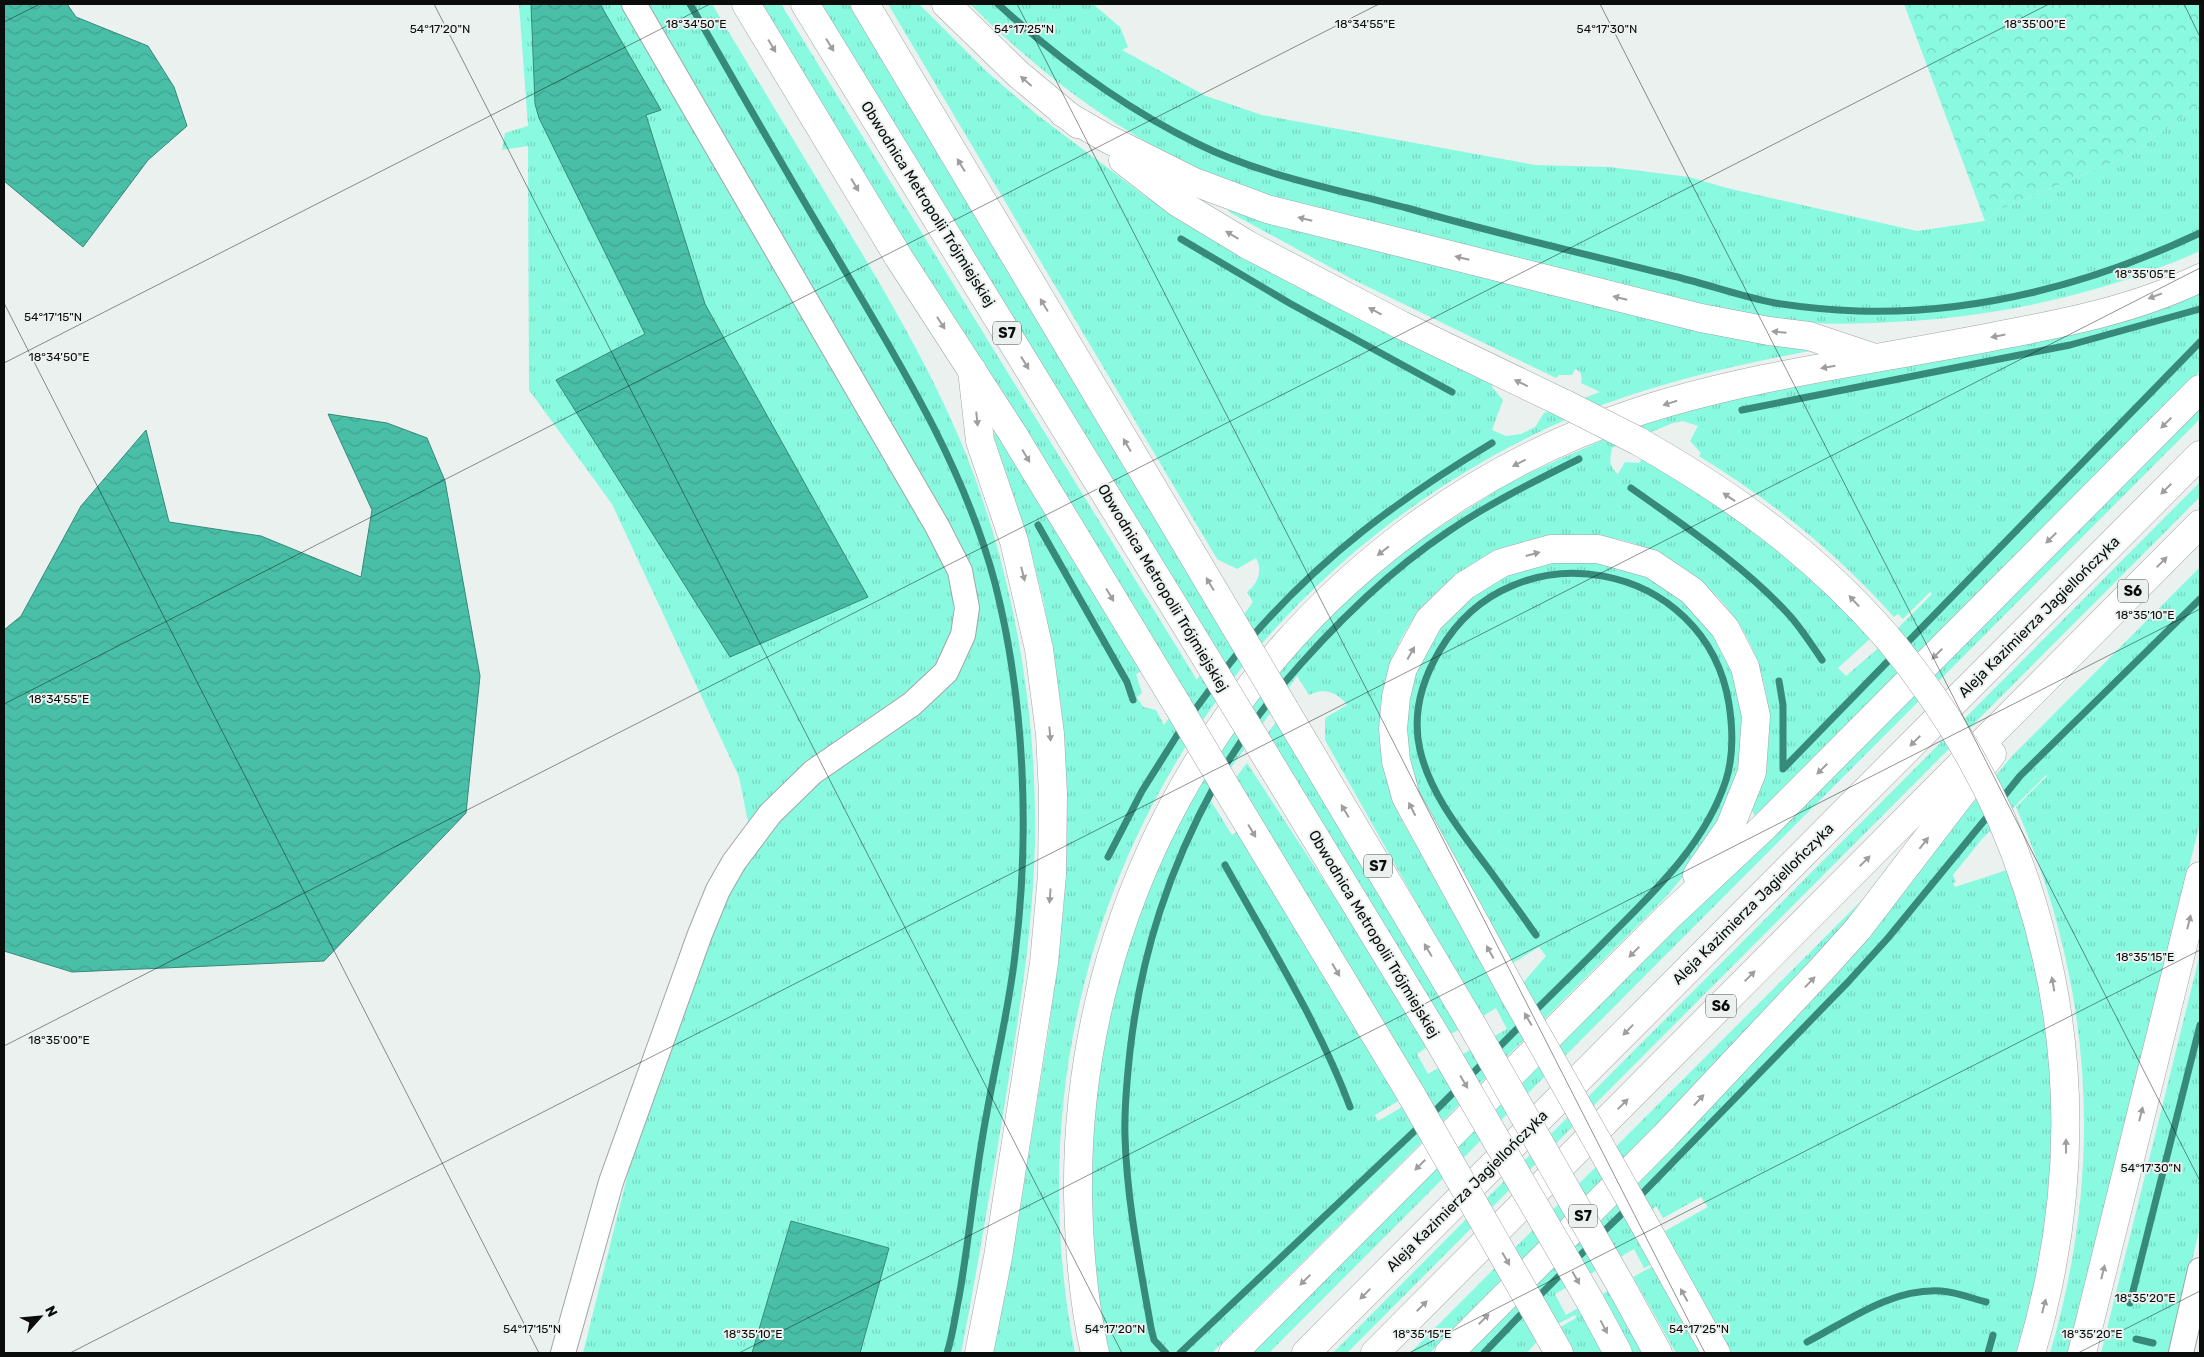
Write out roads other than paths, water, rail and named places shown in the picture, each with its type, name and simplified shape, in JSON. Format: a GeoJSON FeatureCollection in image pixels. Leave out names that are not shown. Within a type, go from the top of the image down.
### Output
{"type":"FeatureCollection","features":[{"type":"Feature","properties":{"kind":"highway"},"geometry":{"type":"LineString","coordinates":[[746,4],[899,258],[972,370],[1178,706],[1412,1096],[1552,1342]]}},
{"type":"Feature","properties":{"kind":"highway","name":"Obwodnica Metropolii Trójmiejskiej"},"geometry":{"type":"LineString","coordinates":[[805,4],[1440,1041],[1518,1174],[1618,1353]]}},
{"type":"Feature","properties":{"kind":"highway","name":"S7"},"geometry":{"type":"LineString","coordinates":[[865,4],[1470,1022],[1544,1148],[1658,1353]]}},
{"type":"Feature","properties":{"kind":"highway"},"geometry":{"type":"LineString","coordinates":[[946,4],[1018,74],[1063,113],[1176,202],[1248,245],[1402,325],[1638,441],[1715,487],[1762,520],[1845,591],[1887,637],[1944,713],[1984,783],[2001,818],[2026,882],[2044,943],[2058,1009],[2065,1074],[2066,1156],[2062,1207],[2048,1288],[2030,1353]]}},
{"type":"Feature","properties":{"kind":"highway"},"geometry":{"type":"LineString","coordinates":[[1063,113],[1106,138],[1192,181],[1266,209],[1702,318],[1769,331],[1809,336],[1876,358]]}},
{"type":"Feature","properties":{"kind":"highway"},"geometry":{"type":"LineString","coordinates":[[1095,1353],[1089,1326],[1079,1230],[1078,1148],[1086,1071],[1098,1006],[1120,928],[1160,831],[1215,733],[1246,690],[1300,628],[1356,573],[1428,517],[1512,466],[1561,442],[1639,412],[1751,382],[2042,327],[2128,307],[2200,278]]}},
{"type":"Feature","properties":{"kind":"highway"},"geometry":{"type":"LineString","coordinates":[[972,370],[980,441],[1014,542],[1039,649],[1050,734],[1053,794],[1052,875],[1043,971],[998,1257],[979,1353]]}},
{"type":"Feature","properties":{"kind":"highway"},"geometry":{"type":"LineString","coordinates":[[1233,1353],[1668,917],[1764,827],[2200,388]]}},
{"type":"Feature","properties":{"kind":"highway","name":"Aleja Kazimierza Jagiellończyka"},"geometry":{"type":"LineString","coordinates":[[1306,1353],[2200,455]]}},
{"type":"Feature","properties":{"kind":"highway","name":"S6"},"geometry":{"type":"LineString","coordinates":[[1375,1353],[2200,524]]}},
{"type":"Feature","properties":{"kind":"highway"},"geometry":{"type":"LineString","coordinates":[[1668,917],[1730,827],[1752,772],[1756,716],[1744,667],[1725,628],[1699,598],[1692,591],[1652,564],[1598,549],[1551,549],[1501,563],[1464,586],[1429,620],[1403,668],[1396,698],[1393,729],[1396,761],[1406,797],[1514,994],[1716,1353]]}},
{"type":"Feature","properties":{"kind":"highway"},"geometry":{"type":"LineString","coordinates":[[1449,1353],[1666,1136],[1858,929],[2066,658]]}},
{"type":"Feature","properties":{"kind":"highway"},"geometry":{"type":"LineString","coordinates":[[2082,1353],[2200,876]]}},
{"type":"Feature","properties":{"kind":"lane"},"geometry":{"type":"LineString","coordinates":[[563,1353],[611,1182],[700,934],[718,890],[746,844],[795,788],[831,758],[912,704],[946,672],[963,635],[967,608],[960,571],[937,526],[634,4]]}},
{"type":"Feature","properties":{"kind":"lane"},"geometry":{"type":"LineString","coordinates":[[2181,1353],[2200,1270]]}},
{"type":"Feature","properties":{"kind":"water"},"geometry":{"type":"Polygon","coordinates":[[[4,4],[67,4],[76,17],[148,46],[174,87],[187,126],[148,160],[83,247],[4,181],[4,4]]]}},
{"type":"Feature","properties":{"kind":"water"},"geometry":{"type":"Polygon","coordinates":[[[531,4],[600,4],[661,110],[646,115],[705,304],[868,597],[730,657],[556,380],[645,334],[539,118],[535,104],[531,4]]]}},
{"type":"Feature","properties":{"kind":"water"},"geometry":{"type":"Polygon","coordinates":[[[328,414],[387,423],[427,438],[445,481],[480,676],[466,813],[324,961],[72,972],[4,951],[4,630],[21,616],[81,506],[146,430],[169,522],[261,536],[361,577],[372,510],[328,414]]]}},
{"type":"Feature","properties":{"kind":"water"},"geometry":{"type":"Polygon","coordinates":[[[791,1221],[889,1248],[860,1353],[752,1353],[791,1221]]]}},
{"type":"Feature","properties":{"kind":"waterway"},"geometry":{"type":"LineString","coordinates":[[690,4],[925,410],[965,494],[995,583],[1005,628],[1013,674],[1022,768],[1023,816],[1020,909],[1009,995],[983,1135],[959,1297],[947,1353]]}},
{"type":"Feature","properties":{"kind":"waterway"},"geometry":{"type":"LineString","coordinates":[[998,4],[1068,63],[1144,115],[1198,144],[1247,165],[1300,181],[1775,303],[1837,310],[1902,311],[1946,308],[1990,301],[2076,281],[2160,251],[2200,233]]}},
{"type":"Feature","properties":{"kind":"waterway"},"geometry":{"type":"LineString","coordinates":[[1181,239],[1291,304],[1452,392]]}},
{"type":"Feature","properties":{"kind":"waterway"},"geometry":{"type":"LineString","coordinates":[[1742,410],[2070,345],[2200,309]]}},
{"type":"Feature","properties":{"kind":"waterway"},"geometry":{"type":"LineString","coordinates":[[1902,648],[2200,342]]}},
{"type":"Feature","properties":{"kind":"waterway"},"geometry":{"type":"LineString","coordinates":[[1251,638],[1306,581],[1363,531],[1425,486],[1492,443]]}},
{"type":"Feature","properties":{"kind":"waterway"},"geometry":{"type":"LineString","coordinates":[[1279,689],[1358,604],[1425,548],[1497,502],[1579,459]]}},
{"type":"Feature","properties":{"kind":"waterway"},"geometry":{"type":"LineString","coordinates":[[1631,488],[1735,564],[1773,598],[1803,632],[1822,660]]}},
{"type":"Feature","properties":{"kind":"waterway"},"geometry":{"type":"LineString","coordinates":[[1038,525],[1127,682],[1133,700]]}},
{"type":"Feature","properties":{"kind":"waterway"},"geometry":{"type":"LineString","coordinates":[[1531,1015],[1663,882],[1706,824],[1717,803],[1729,771],[1732,752],[1729,704],[1713,655],[1684,617],[1647,591],[1603,576],[1557,574],[1513,585],[1472,611],[1440,650],[1428,673],[1420,698],[1417,724],[1420,750],[1438,796],[1446,810],[1536,935]]}},
{"type":"Feature","properties":{"kind":"waterway"},"geometry":{"type":"LineString","coordinates":[[2000,801],[2020,776],[2200,599]]}},
{"type":"Feature","properties":{"kind":"waterway"},"geometry":{"type":"LineString","coordinates":[[1222,673],[1242,648]]}},
{"type":"Feature","properties":{"kind":"waterway"},"geometry":{"type":"LineString","coordinates":[[1779,681],[1783,705],[1783,769],[1894,655]]}},
{"type":"Feature","properties":{"kind":"waterway"},"geometry":{"type":"LineString","coordinates":[[1191,715],[1214,684]]}},
{"type":"Feature","properties":{"kind":"waterway"},"geometry":{"type":"LineString","coordinates":[[1253,723],[1271,699]]}},
{"type":"Feature","properties":{"kind":"waterway"},"geometry":{"type":"LineString","coordinates":[[1108,857],[1142,791],[1183,726]]}},
{"type":"Feature","properties":{"kind":"waterway"},"geometry":{"type":"LineString","coordinates":[[1223,769],[1246,734]]}},
{"type":"Feature","properties":{"kind":"waterway"},"geometry":{"type":"LineString","coordinates":[[1166,1353],[1154,1340],[1135,1233],[1126,1161],[1125,1105],[1135,1015],[1141,980],[1150,946],[1160,912],[1184,847],[1216,783]]}},
{"type":"Feature","properties":{"kind":"waterway"},"geometry":{"type":"LineString","coordinates":[[1637,1199],[1848,982],[1888,938],[1992,811]]}},
{"type":"Feature","properties":{"kind":"waterway"},"geometry":{"type":"LineString","coordinates":[[1225,865],[1309,1015],[1350,1107]]}},
{"type":"Feature","properties":{"kind":"waterway"},"geometry":{"type":"LineString","coordinates":[[1494,1052],[1524,1022]]}},
{"type":"Feature","properties":{"kind":"waterway"},"geometry":{"type":"LineString","coordinates":[[2130,1303],[2200,1025]]}},
{"type":"Feature","properties":{"kind":"waterway"},"geometry":{"type":"LineString","coordinates":[[1468,1078],[1486,1060]]}},
{"type":"Feature","properties":{"kind":"waterway"},"geometry":{"type":"LineString","coordinates":[[1430,1116],[1460,1086]]}},
{"type":"Feature","properties":{"kind":"waterway"},"geometry":{"type":"LineString","coordinates":[[1180,1353],[1421,1125]]}},
{"type":"Feature","properties":{"kind":"waterway"},"geometry":{"type":"LineString","coordinates":[[1599,1236],[1629,1207]]}},
{"type":"Feature","properties":{"kind":"waterway"},"geometry":{"type":"LineString","coordinates":[[1574,1261],[1592,1244]]}},
{"type":"Feature","properties":{"kind":"waterway"},"geometry":{"type":"LineString","coordinates":[[1535,1300],[1565,1270]]}},
{"type":"Feature","properties":{"kind":"waterway"},"geometry":{"type":"LineString","coordinates":[[1807,1342],[1871,1307],[1905,1295],[1923,1291],[1941,1291],[1986,1302]]}},
{"type":"Feature","properties":{"kind":"waterway"},"geometry":{"type":"LineString","coordinates":[[1484,1353],[1528,1307]]}},
{"type":"Feature","properties":{"kind":"waterway"},"geometry":{"type":"LineString","coordinates":[[1988,1353],[1993,1335]]}},
{"type":"Feature","properties":{"kind":"waterway"},"geometry":{"type":"LineString","coordinates":[[2136,1339],[2153,1343]]}}]}
